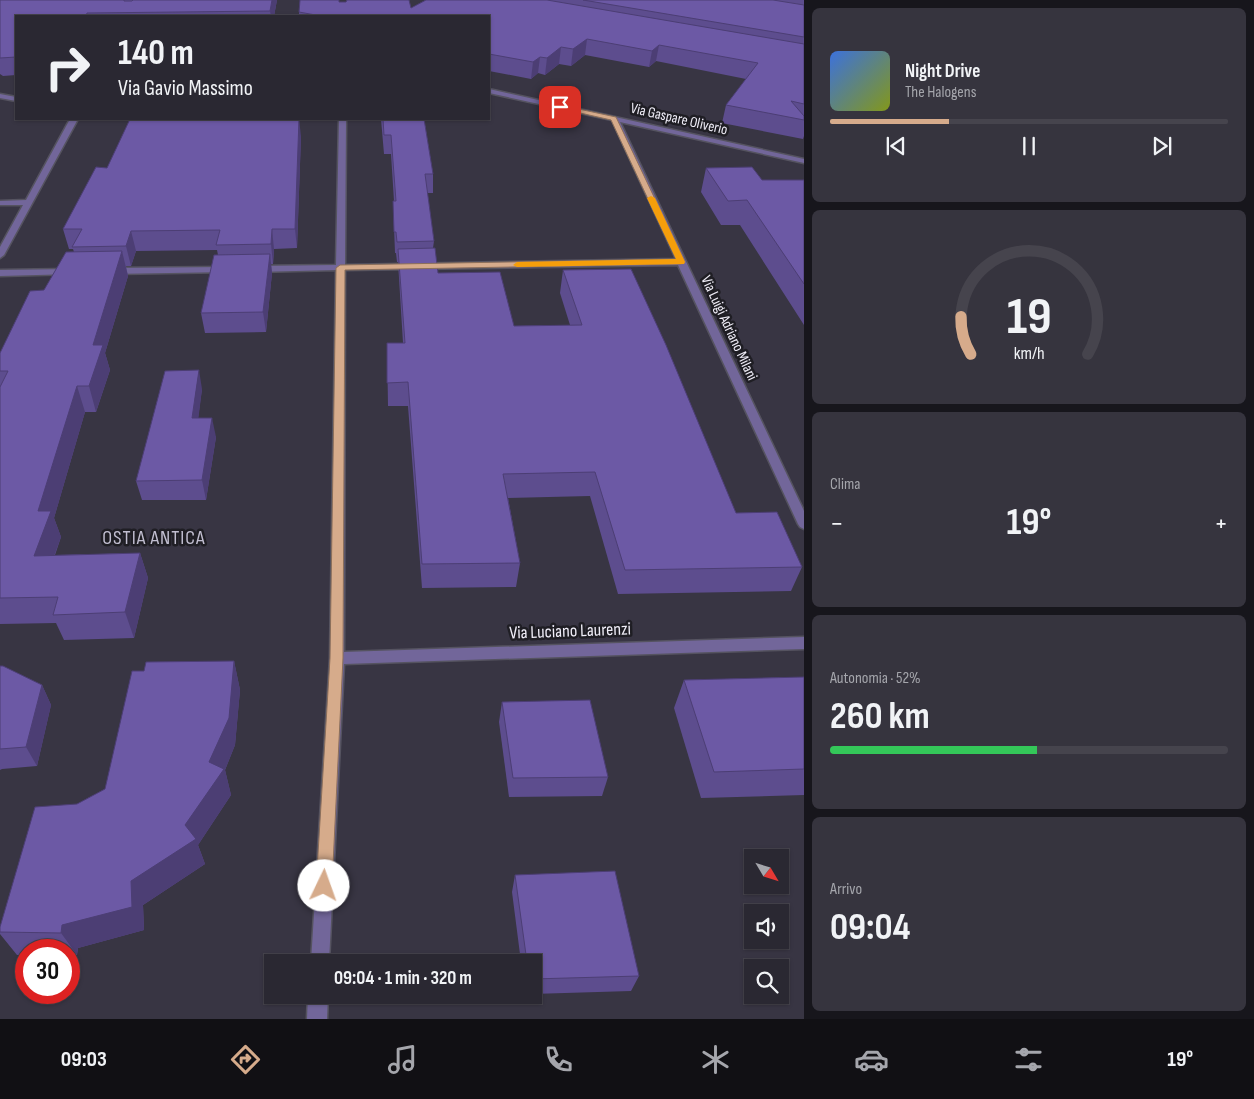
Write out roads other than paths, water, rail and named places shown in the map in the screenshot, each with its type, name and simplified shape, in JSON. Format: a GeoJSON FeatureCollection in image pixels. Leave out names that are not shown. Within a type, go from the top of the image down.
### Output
{"type":"FeatureCollection","features":[{"type":"Feature","properties":{"kind":"street","name":"Via Gaspare Oliverio"},"geometry":{"type":"LineString","coordinates":[[490,91],[804,161]]}},
{"type":"Feature","properties":{"kind":"street"},"geometry":{"type":"LineString","coordinates":[[0,96],[15,99]]}},
{"type":"Feature","properties":{"kind":"street","name":"Via Luigi Adriano Milani"},"geometry":{"type":"LineString","coordinates":[[614,118],[804,524]]}},
{"type":"Feature","properties":{"kind":"street"},"geometry":{"type":"LineString","coordinates":[[0,255],[73,120]]}},
{"type":"Feature","properties":{"kind":"street"},"geometry":{"type":"LineString","coordinates":[[320,954],[337,658],[342,120]]}},
{"type":"Feature","properties":{"kind":"street"},"geometry":{"type":"LineString","coordinates":[[0,203],[29,202]]}},
{"type":"Feature","properties":{"kind":"street"},"geometry":{"type":"LineString","coordinates":[[97,272],[681,262]]}},
{"type":"Feature","properties":{"kind":"street"},"geometry":{"type":"LineString","coordinates":[[0,273],[78,272]]}},
{"type":"Feature","properties":{"kind":"street","name":"Via Luciano Laurenzi"},"geometry":{"type":"LineString","coordinates":[[337,658],[804,643]]}},
{"type":"Feature","properties":{"kind":"street"},"geometry":{"type":"LineString","coordinates":[[317,1019],[318,1004]]}},
{"type":"Feature","properties":{"kind":"district","name":"OSTIA ANTICA"},"geometry":{"type":"Point","coordinates":[154,538]}}]}
